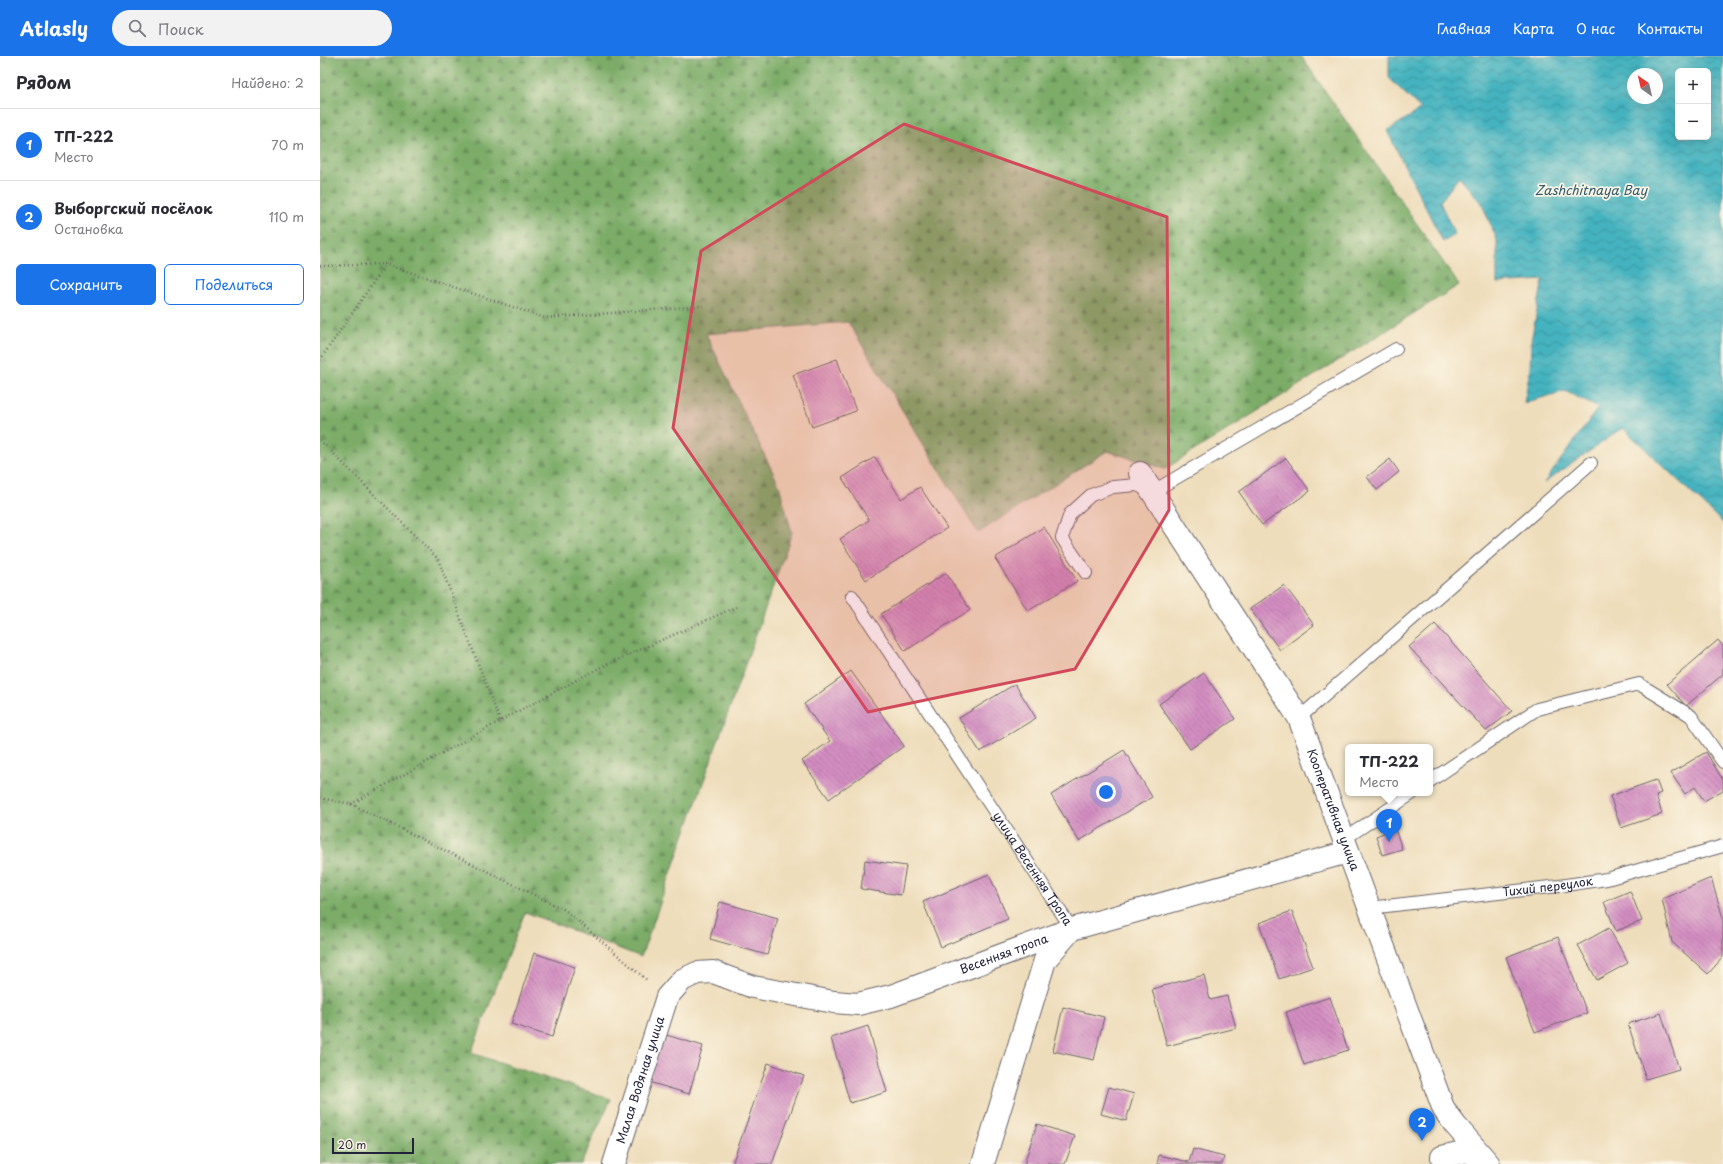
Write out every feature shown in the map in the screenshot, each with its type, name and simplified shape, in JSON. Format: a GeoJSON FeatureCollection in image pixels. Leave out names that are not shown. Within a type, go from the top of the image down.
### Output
{"type":"FeatureCollection","features":[{"type":"Feature","properties":{"kind":"street","name":"Кооперативная улица"},"geometry":{"type":"LineString","coordinates":[[1140,473],[1299,718],[1444,1110],[1488,1163]]}},
{"type":"Feature","properties":{"kind":"street","name":"Весенняя тропа"},"geometry":{"type":"LineString","coordinates":[[667,997],[682,980],[697,973],[713,972],[753,987],[834,1002],[858,1004],[891,996],[1072,929],[1346,845]]}},
{"type":"Feature","properties":{"kind":"street","name":"улица Весенняя Тропа"},"geometry":{"type":"LineString","coordinates":[[983,1164],[1045,960],[1072,929]]}},
{"type":"Feature","properties":{"kind":"street","name":"Малая Водяная улица"},"geometry":{"type":"LineString","coordinates":[[614,1164],[667,997]]}},
{"type":"Feature","properties":{"kind":"street"},"geometry":{"type":"LineString","coordinates":[[1440,1160],[1456,1126]]}},
{"type":"Feature","properties":{"kind":"street"},"geometry":{"type":"LineString","coordinates":[[1440,1160],[1467,1151],[1488,1163]]}},
{"type":"Feature","properties":{"kind":"lane"},"geometry":{"type":"LineString","coordinates":[[1086,573],[1062,538],[1070,514],[1091,495],[1113,486],[1137,485],[1152,492],[1396,349]]}},
{"type":"Feature","properties":{"kind":"lane"},"geometry":{"type":"LineString","coordinates":[[1299,718],[1591,463]]}},
{"type":"Feature","properties":{"kind":"lane","name":"улица Весенняя Тропа"},"geometry":{"type":"LineString","coordinates":[[852,596],[1072,929]]}},
{"type":"Feature","properties":{"kind":"lane"},"geometry":{"type":"LineString","coordinates":[[1433,779],[1537,709],[1639,684],[1691,716],[1723,762]]}},
{"type":"Feature","properties":{"kind":"lane"},"geometry":{"type":"LineString","coordinates":[[1346,845],[1408,796]]}},
{"type":"Feature","properties":{"kind":"lane","name":"Тихий переулок"},"geometry":{"type":"LineString","coordinates":[[1370,908],[1607,879],[1723,846]]}},
{"type":"Feature","properties":{"kind":"path"},"geometry":{"type":"LineString","coordinates":[[320,266],[386,264],[545,318],[703,306]]}},
{"type":"Feature","properties":{"kind":"path"},"geometry":{"type":"LineString","coordinates":[[320,360],[386,264]]}},
{"type":"Feature","properties":{"kind":"path"},"geometry":{"type":"LineString","coordinates":[[320,440],[438,559],[500,720]]}},
{"type":"Feature","properties":{"kind":"path"},"geometry":{"type":"LineString","coordinates":[[351,804],[500,720],[599,668],[736,607]]}},
{"type":"Feature","properties":{"kind":"path"},"geometry":{"type":"LineString","coordinates":[[320,798],[351,804],[565,910],[667,997]]}},
{"type":"Feature","properties":{"kind":"highlighted area"},"geometry":{"type":"Polygon","coordinates":[[[904,124],[1167,217],[1169,510],[1075,669],[868,712],[673,428],[701,251],[904,124]]]}},
{"type":"Feature","properties":{"kind":"green space"},"geometry":{"type":"Polygon","coordinates":[[[320,56],[1301,56],[1459,285],[1165,469],[1107,451],[978,533],[848,322],[706,334],[779,485],[792,533],[641,957],[525,912],[471,1053],[611,1099],[581,1164],[320,1164],[320,56]]]}},
{"type":"Feature","properties":{"kind":"water","name":"Zashchitnaya Bay"},"geometry":{"type":"Polygon","coordinates":[[[1389,56],[1723,56],[1723,523],[1623,428],[1544,483],[1598,408],[1565,391],[1524,403],[1530,370],[1531,341],[1543,280],[1497,283],[1497,240],[1482,204],[1459,177],[1440,202],[1455,235],[1443,242],[1387,131],[1421,109],[1389,78],[1389,56]]]}},
{"type":"Feature","properties":{"kind":"building"},"geometry":{"type":"Polygon","coordinates":[[[837,359],[856,411],[812,427],[793,375],[837,359]]]}},
{"type":"Feature","properties":{"kind":"building"},"geometry":{"type":"Polygon","coordinates":[[[875,457],[901,499],[920,487],[947,528],[866,580],[840,539],[869,520],[842,478],[875,457]]]}},
{"type":"Feature","properties":{"kind":"building"},"geometry":{"type":"Polygon","coordinates":[[[1286,458],[1310,491],[1262,525],[1239,492],[1286,458]]]}},
{"type":"Feature","properties":{"kind":"building"},"geometry":{"type":"Polygon","coordinates":[[[1390,459],[1399,472],[1377,490],[1367,477],[1390,459]]]}},
{"type":"Feature","properties":{"kind":"building"},"geometry":{"type":"Polygon","coordinates":[[[1044,527],[1077,581],[1028,611],[995,558],[1044,527]]]}},
{"type":"Feature","properties":{"kind":"building"},"geometry":{"type":"Polygon","coordinates":[[[946,573],[970,610],[905,651],[881,614],[946,573]]]}},
{"type":"Feature","properties":{"kind":"building"},"geometry":{"type":"Polygon","coordinates":[[[1284,585],[1314,625],[1280,650],[1250,609],[1284,585]]]}},
{"type":"Feature","properties":{"kind":"building"},"geometry":{"type":"Polygon","coordinates":[[[1435,624],[1512,711],[1486,731],[1409,647],[1435,624]]]}},
{"type":"Feature","properties":{"kind":"building"},"geometry":{"type":"Polygon","coordinates":[[[1718,640],[1723,646],[1723,674],[1686,706],[1667,684],[1718,640]]]}},
{"type":"Feature","properties":{"kind":"building"},"geometry":{"type":"Polygon","coordinates":[[[851,671],[904,746],[829,799],[802,761],[830,741],[804,704],[851,671]]]}},
{"type":"Feature","properties":{"kind":"building"},"geometry":{"type":"Polygon","coordinates":[[[1204,673],[1235,719],[1190,749],[1159,704],[1204,673]]]}},
{"type":"Feature","properties":{"kind":"building"},"geometry":{"type":"Polygon","coordinates":[[[1015,684],[1036,718],[980,752],[959,718],[1015,684]]]}},
{"type":"Feature","properties":{"kind":"building"},"geometry":{"type":"Polygon","coordinates":[[[1124,750],[1152,797],[1079,841],[1051,795],[1124,750]]]}},
{"type":"Feature","properties":{"kind":"building"},"geometry":{"type":"Polygon","coordinates":[[[1706,752],[1723,780],[1723,790],[1704,801],[1695,787],[1685,794],[1671,773],[1706,752]]]}},
{"type":"Feature","properties":{"kind":"building"},"geometry":{"type":"Polygon","coordinates":[[[1656,780],[1661,793],[1656,795],[1662,814],[1621,828],[1610,796],[1656,780]]]}},
{"type":"Feature","properties":{"kind":"building"},"geometry":{"type":"Polygon","coordinates":[[[1395,829],[1402,849],[1382,855],[1376,836],[1395,829]]]}},
{"type":"Feature","properties":{"kind":"building"},"geometry":{"type":"Polygon","coordinates":[[[865,860],[906,866],[901,895],[861,889],[865,860]]]}},
{"type":"Feature","properties":{"kind":"building"},"geometry":{"type":"Polygon","coordinates":[[[989,874],[1008,919],[941,947],[923,902],[989,874]]]}},
{"type":"Feature","properties":{"kind":"building"},"geometry":{"type":"Polygon","coordinates":[[[1711,878],[1723,918],[1723,957],[1708,974],[1672,942],[1662,899],[1711,878]]]}},
{"type":"Feature","properties":{"kind":"building"},"geometry":{"type":"Polygon","coordinates":[[[1630,891],[1642,921],[1616,931],[1604,902],[1630,891]]]}},
{"type":"Feature","properties":{"kind":"building"},"geometry":{"type":"Polygon","coordinates":[[[720,902],[778,918],[767,955],[710,939],[720,902]]]}},
{"type":"Feature","properties":{"kind":"building"},"geometry":{"type":"Polygon","coordinates":[[[1292,911],[1313,967],[1279,979],[1259,923],[1292,911]]]}},
{"type":"Feature","properties":{"kind":"building"},"geometry":{"type":"Polygon","coordinates":[[[1609,928],[1628,963],[1597,980],[1578,945],[1609,928]]]}},
{"type":"Feature","properties":{"kind":"building"},"geometry":{"type":"Polygon","coordinates":[[[1558,937],[1587,1013],[1535,1032],[1506,957],[1558,937]]]}},
{"type":"Feature","properties":{"kind":"building"},"geometry":{"type":"Polygon","coordinates":[[[534,953],[575,967],[552,1037],[511,1024],[534,953]]]}},
{"type":"Feature","properties":{"kind":"building"},"geometry":{"type":"Polygon","coordinates":[[[1204,975],[1210,1000],[1227,996],[1236,1028],[1167,1046],[1152,989],[1204,975]]]}},
{"type":"Feature","properties":{"kind":"building"},"geometry":{"type":"Polygon","coordinates":[[[1330,997],[1348,1050],[1304,1065],[1286,1012],[1330,997]]]}},
{"type":"Feature","properties":{"kind":"building"},"geometry":{"type":"Polygon","coordinates":[[[1063,1007],[1104,1017],[1094,1060],[1053,1051],[1063,1007]]]}},
{"type":"Feature","properties":{"kind":"building"},"geometry":{"type":"Polygon","coordinates":[[[1661,1013],[1679,1069],[1646,1079],[1628,1024],[1661,1013]]]}},
{"type":"Feature","properties":{"kind":"building"},"geometry":{"type":"Polygon","coordinates":[[[868,1026],[887,1092],[850,1103],[831,1038],[868,1026]]]}},
{"type":"Feature","properties":{"kind":"building"},"geometry":{"type":"Polygon","coordinates":[[[663,1034],[703,1046],[689,1094],[649,1082],[663,1034]]]}},
{"type":"Feature","properties":{"kind":"building"},"geometry":{"type":"Polygon","coordinates":[[[768,1063],[804,1076],[772,1164],[732,1164],[768,1063]]]}},
{"type":"Feature","properties":{"kind":"building"},"geometry":{"type":"Polygon","coordinates":[[[1109,1087],[1134,1094],[1126,1121],[1101,1114],[1109,1087]]]}},
{"type":"Feature","properties":{"kind":"building"},"geometry":{"type":"Polygon","coordinates":[[[1037,1124],[1075,1136],[1065,1164],[1024,1164],[1037,1124]]]}},
{"type":"Feature","properties":{"kind":"building"},"geometry":{"type":"Polygon","coordinates":[[[1193,1149],[1224,1157],[1222,1164],[1157,1164],[1159,1155],[1189,1162],[1193,1149]]]}},
{"type":"Feature","properties":{"kind":"place","name":"ТП-222"},"geometry":{"type":"Point","coordinates":[1389,842]}},
{"type":"Feature","properties":{"kind":"place","name":"Выборгский посёлок"},"geometry":{"type":"Point","coordinates":[1422,1141]}}]}
